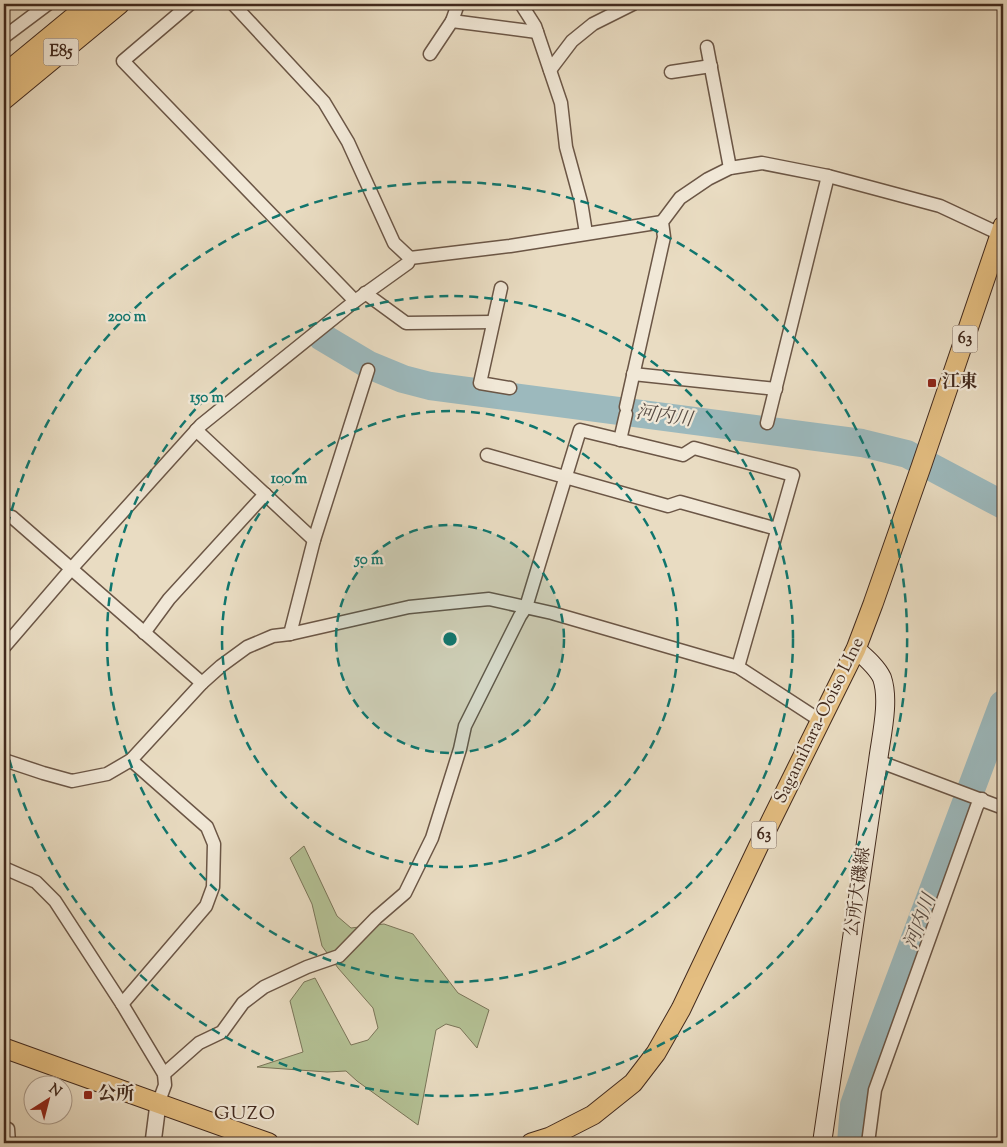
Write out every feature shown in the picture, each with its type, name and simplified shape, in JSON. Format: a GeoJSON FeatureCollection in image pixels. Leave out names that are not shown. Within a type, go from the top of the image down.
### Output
{"type":"FeatureCollection","features":[{"type":"Feature","properties":{"kind":"highway","name":"E85"},"geometry":{"type":"LineString","coordinates":[[4,75],[90,4]]}},
{"type":"Feature","properties":{"kind":"highway","name":"E85"},"geometry":{"type":"LineString","coordinates":[[4,99],[119,4]]}},
{"type":"Feature","properties":{"kind":"main road","name":"Sagamihara-Ooiso LIne"},"geometry":{"type":"LineString","coordinates":[[531,1143],[550,1137],[594,1115],[633,1083],[656,1053],[681,1008],[856,649],[924,460],[1002,232]]}},
{"type":"Feature","properties":{"kind":"main road","name":"公所大磯線"},"geometry":{"type":"LineString","coordinates":[[822,1143],[885,706],[881,678],[869,661],[856,649]]}},
{"type":"Feature","properties":{"kind":"main road"},"geometry":{"type":"LineString","coordinates":[[4,1048],[269,1143]]}},
{"type":"Feature","properties":{"kind":"street"},"geometry":{"type":"LineString","coordinates":[[4,37],[48,4]]}},
{"type":"Feature","properties":{"kind":"street"},"geometry":{"type":"LineString","coordinates":[[190,4],[124,61],[360,297],[406,323],[493,322]]}},
{"type":"Feature","properties":{"kind":"street"},"geometry":{"type":"LineString","coordinates":[[233,4],[324,102],[348,142],[394,243],[410,258],[510,246],[662,222]]}},
{"type":"Feature","properties":{"kind":"street"},"geometry":{"type":"LineString","coordinates":[[430,54],[452,22],[458,4]]}},
{"type":"Feature","properties":{"kind":"street"},"geometry":{"type":"LineString","coordinates":[[521,4],[537,32],[561,103],[566,147],[581,202],[586,233]]}},
{"type":"Feature","properties":{"kind":"street"},"geometry":{"type":"LineString","coordinates":[[550,70],[572,41],[593,24],[632,4]]}},
{"type":"Feature","properties":{"kind":"street"},"geometry":{"type":"LineString","coordinates":[[452,22],[537,32]]}},
{"type":"Feature","properties":{"kind":"street"},"geometry":{"type":"LineString","coordinates":[[707,47],[730,168]]}},
{"type":"Feature","properties":{"kind":"street"},"geometry":{"type":"LineString","coordinates":[[672,72],[711,66]]}},
{"type":"Feature","properties":{"kind":"street"},"geometry":{"type":"LineString","coordinates":[[620,440],[664,237],[662,222],[680,198],[708,179],[730,168],[762,163],[828,176],[940,206],[1002,232]]}},
{"type":"Feature","properties":{"kind":"street"},"geometry":{"type":"LineString","coordinates":[[766,423],[828,176]]}},
{"type":"Feature","properties":{"kind":"street"},"geometry":{"type":"LineString","coordinates":[[4,647],[196,430],[360,297],[408,263],[410,258]]}},
{"type":"Feature","properties":{"kind":"street"},"geometry":{"type":"LineString","coordinates":[[502,288],[480,382],[510,388]]}},
{"type":"Feature","properties":{"kind":"street"},"geometry":{"type":"LineString","coordinates":[[290,634],[314,540],[368,370]]}},
{"type":"Feature","properties":{"kind":"street"},"geometry":{"type":"LineString","coordinates":[[633,374],[776,388]]}},
{"type":"Feature","properties":{"kind":"street"},"geometry":{"type":"LineString","coordinates":[[196,430],[314,540]]}},
{"type":"Feature","properties":{"kind":"street"},"geometry":{"type":"LineString","coordinates":[[164,1074],[199,1043],[222,1032],[243,1004],[264,987],[307,967],[339,956],[376,918],[405,893],[432,838],[460,749],[465,726],[526,607],[580,430],[683,454],[694,448],[793,474],[738,667]]}},
{"type":"Feature","properties":{"kind":"street"},"geometry":{"type":"LineString","coordinates":[[487,455],[668,506],[680,502],[777,530]]}},
{"type":"Feature","properties":{"kind":"street"},"geometry":{"type":"LineString","coordinates":[[144,633],[169,598],[265,494]]}},
{"type":"Feature","properties":{"kind":"street"},"geometry":{"type":"LineString","coordinates":[[4,514],[12,517],[72,568],[202,683]]}},
{"type":"Feature","properties":{"kind":"street"},"geometry":{"type":"LineString","coordinates":[[4,760],[72,781],[108,774],[131,760],[202,683],[221,666],[247,648],[273,636],[409,608],[489,599],[526,607],[738,667],[821,721]]}},
{"type":"Feature","properties":{"kind":"street"},"geometry":{"type":"LineString","coordinates":[[122,1004],[206,906],[213,887],[214,844],[207,827],[131,760]]}},
{"type":"Feature","properties":{"kind":"street"},"geometry":{"type":"LineString","coordinates":[[878,760],[1003,808]]}},
{"type":"Feature","properties":{"kind":"street"},"geometry":{"type":"LineString","coordinates":[[868,1143],[875,1090],[977,806],[982,799]]}},
{"type":"Feature","properties":{"kind":"street"},"geometry":{"type":"LineString","coordinates":[[4,868],[36,882],[55,901],[122,1004],[164,1074],[165,1085],[158,1104],[153,1143]]}},
{"type":"Feature","properties":{"kind":"street"},"geometry":{"type":"LineString","coordinates":[[4,1127],[8,1129],[9,1143]]}},
{"type":"Feature","properties":{"kind":"green space"},"geometry":{"type":"Polygon","coordinates":[[[304,846],[337,916],[351,928],[384,924],[413,934],[458,993],[489,1010],[477,1048],[460,1028],[446,1024],[436,1030],[418,1125],[346,1071],[327,1072],[257,1067],[303,1052],[290,1001],[304,982],[315,978],[351,1045],[368,1040],[378,1028],[373,1008],[338,968],[322,946],[312,904],[290,858],[304,846]]]}},
{"type":"Feature","properties":{"kind":"waterway","name":"河内川"},"geometry":{"type":"LineString","coordinates":[[322,337],[369,365],[403,379],[430,386],[862,443],[907,454],[1003,505]]}},
{"type":"Feature","properties":{"kind":"waterway","name":"河内川"},"geometry":{"type":"LineString","coordinates":[[851,1143],[854,1105],[872,1053],[1003,704]]}},
{"type":"Feature","properties":{"kind":"place","name":"江東"},"geometry":{"type":"Point","coordinates":[932,383]}},
{"type":"Feature","properties":{"kind":"place","name":"公所"},"geometry":{"type":"Point","coordinates":[88,1095]}},
{"type":"Feature","properties":{"kind":"district","name":"GUZO"},"geometry":{"type":"Point","coordinates":[245,1114]}}]}
